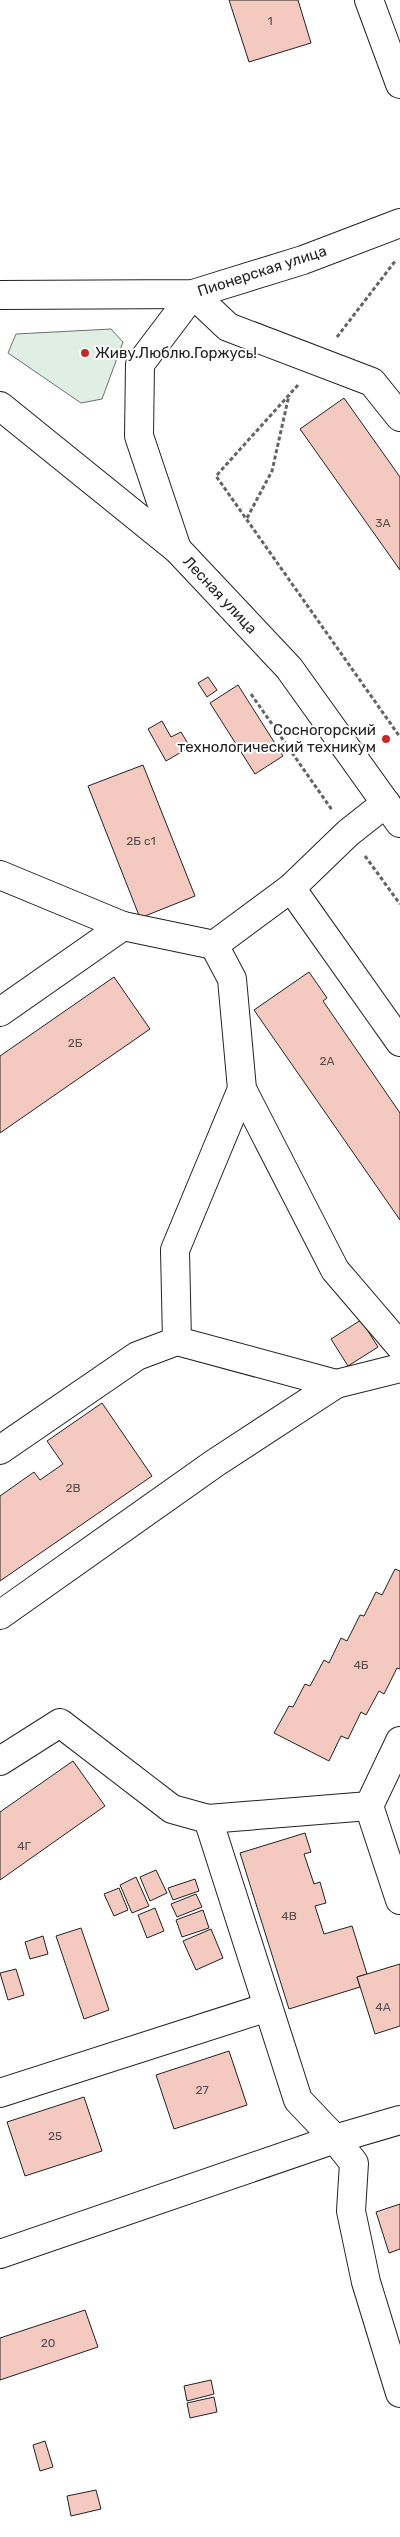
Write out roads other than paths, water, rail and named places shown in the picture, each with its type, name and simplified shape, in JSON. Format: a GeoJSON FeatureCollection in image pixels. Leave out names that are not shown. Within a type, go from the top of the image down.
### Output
{"type":"FeatureCollection","features":[{"type":"Feature","properties":{"kind":"street"},"geometry":{"type":"LineString","coordinates":[[369,0],[400,84]]}},
{"type":"Feature","properties":{"kind":"street","name":"Пионерская улица"},"geometry":{"type":"LineString","coordinates":[[0,295],[193,294],[303,260],[400,223]]}},
{"type":"Feature","properties":{"kind":"street"},"geometry":{"type":"LineString","coordinates":[[177,549],[139,436],[140,364],[193,294],[228,327],[372,382],[400,417]]}},
{"type":"Feature","properties":{"kind":"street","name":"Лесная улица"},"geometry":{"type":"LineString","coordinates":[[0,406],[177,549],[289,668],[393,813]]}},
{"type":"Feature","properties":{"kind":"street"},"geometry":{"type":"LineString","coordinates":[[0,875],[123,926],[214,945],[291,888],[348,832],[393,813]]}},
{"type":"Feature","properties":{"kind":"street"},"geometry":{"type":"LineString","coordinates":[[291,888],[400,1042]]}},
{"type":"Feature","properties":{"kind":"street"},"geometry":{"type":"LineString","coordinates":[[0,1012],[123,926]]}},
{"type":"Feature","properties":{"kind":"street"},"geometry":{"type":"LineString","coordinates":[[214,945],[232,979],[242,1089],[335,1270],[400,1346]]}},
{"type":"Feature","properties":{"kind":"street"},"geometry":{"type":"LineString","coordinates":[[177,1341],[175,1250],[242,1089]]}},
{"type":"Feature","properties":{"kind":"street"},"geometry":{"type":"LineString","coordinates":[[0,1450],[137,1356],[177,1341],[336,1384]]}},
{"type":"Feature","properties":{"kind":"street"},"geometry":{"type":"LineString","coordinates":[[0,1615],[215,1463],[336,1384],[400,1368]]}},
{"type":"Feature","properties":{"kind":"street"},"geometry":{"type":"LineString","coordinates":[[0,1762],[60,1722],[172,1809],[208,1819],[369,1806]]}},
{"type":"Feature","properties":{"kind":"street"},"geometry":{"type":"LineString","coordinates":[[400,1741],[369,1806],[400,1900]]}},
{"type":"Feature","properties":{"kind":"street"},"geometry":{"type":"LineString","coordinates":[[208,1819],[298,2100],[354,2163],[351,2211],[366,2282],[400,2393]]}},
{"type":"Feature","properties":{"kind":"street"},"geometry":{"type":"LineString","coordinates":[[0,2093],[268,2007]]}},
{"type":"Feature","properties":{"kind":"street"},"geometry":{"type":"LineString","coordinates":[[0,2254],[334,2139],[400,2120]]}},
{"type":"Feature","properties":{"kind":"place","name":"Живу.Люблю.Горжусь!"},"geometry":{"type":"Point","coordinates":[85,353]}},
{"type":"Feature","properties":{"kind":"place","name":"Сосногорский технологический техникум"},"geometry":{"type":"Point","coordinates":[386,739]}}]}
